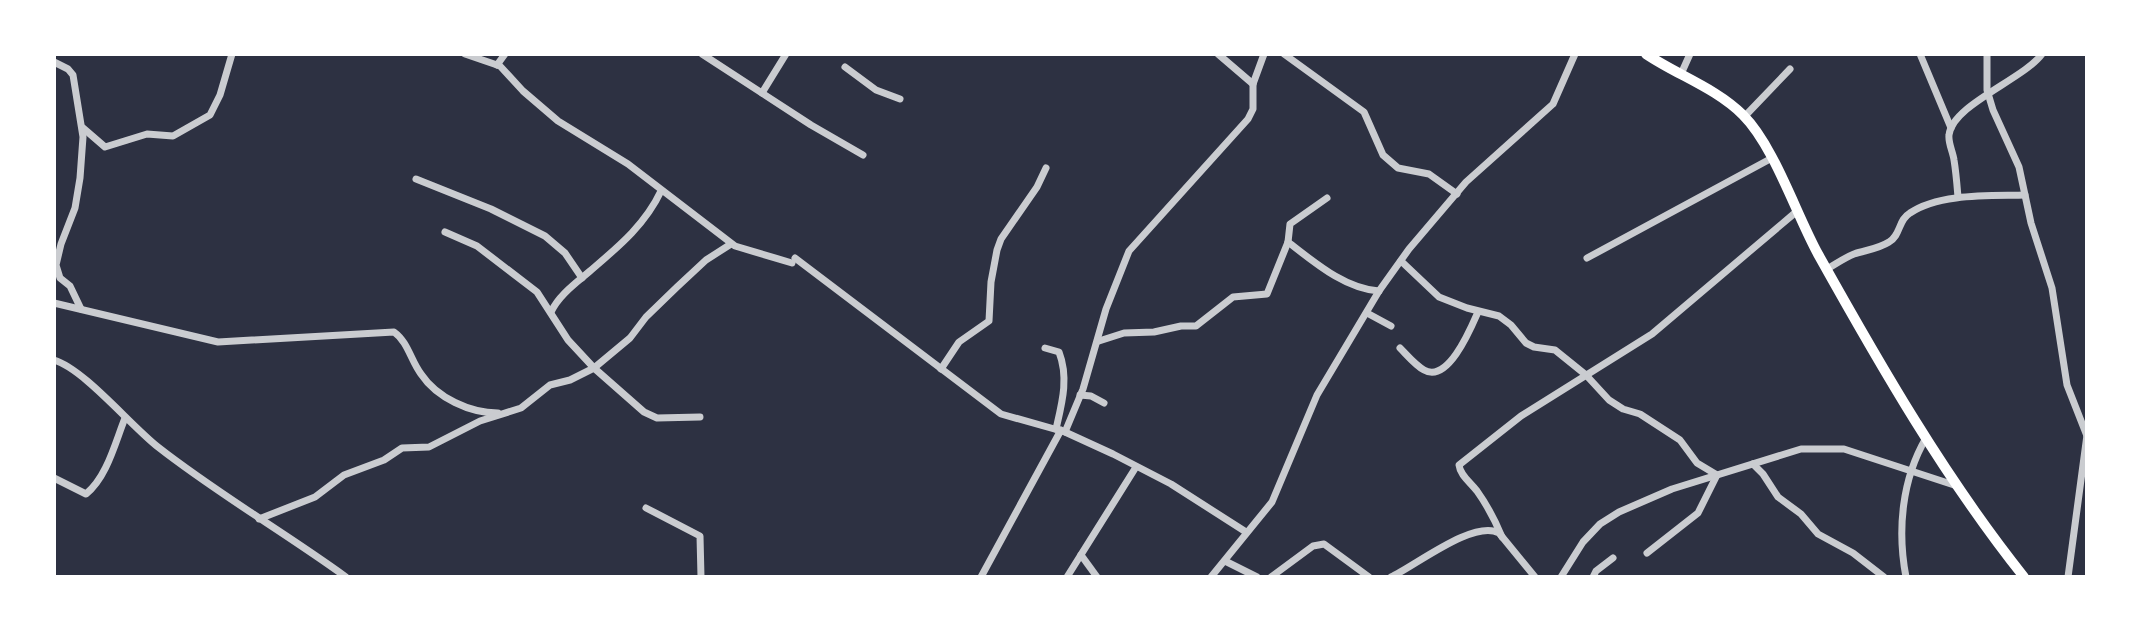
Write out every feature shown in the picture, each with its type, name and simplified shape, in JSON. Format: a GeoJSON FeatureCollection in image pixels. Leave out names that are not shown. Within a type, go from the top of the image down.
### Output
{"type":"FeatureCollection","features":[{"type":"Feature","properties":{"kind":"main road"},"geometry":{"type":"LineString","coordinates":[[1646,54],[1745,116],[1772,158],[1796,212],[1827,269],[1926,438],[2024,577]]}},
{"type":"Feature","properties":{"kind":"street"},"geometry":{"type":"LineString","coordinates":[[82,126],[105,147],[147,134],[173,136],[212,113],[232,54]]}},
{"type":"Feature","properties":{"kind":"street"},"geometry":{"type":"LineString","coordinates":[[465,54],[497,65],[558,121],[628,164],[731,244],[793,260],[1001,414],[1061,430],[1171,484],[1246,532]]}},
{"type":"Feature","properties":{"kind":"street"},"geometry":{"type":"LineString","coordinates":[[497,65],[505,54]]}},
{"type":"Feature","properties":{"kind":"street"},"geometry":{"type":"LineString","coordinates":[[702,54],[863,155]]}},
{"type":"Feature","properties":{"kind":"street"},"geometry":{"type":"LineString","coordinates":[[762,93],[786,54]]}},
{"type":"Feature","properties":{"kind":"street"},"geometry":{"type":"LineString","coordinates":[[1218,54],[1253,84]]}},
{"type":"Feature","properties":{"kind":"street"},"geometry":{"type":"LineString","coordinates":[[981,577],[1080,395],[1099,341],[1106,309],[1129,251],[1248,119],[1253,109],[1253,84],[1264,54]]}},
{"type":"Feature","properties":{"kind":"street"},"geometry":{"type":"LineString","coordinates":[[1284,54],[1364,112],[1383,155],[1398,168],[1429,174],[1457,194]]}},
{"type":"Feature","properties":{"kind":"street"},"geometry":{"type":"LineString","coordinates":[[1212,576],[1272,502],[1317,395],[1379,291],[1478,168],[1553,104],[1575,54]]}},
{"type":"Feature","properties":{"kind":"street"},"geometry":{"type":"LineString","coordinates":[[1681,74],[1690,54]]}},
{"type":"Feature","properties":{"kind":"street"},"geometry":{"type":"LineString","coordinates":[[1920,54],[1951,128],[1949,140],[1954,156],[1958,197]]}},
{"type":"Feature","properties":{"kind":"street"},"geometry":{"type":"LineString","coordinates":[[1987,54],[1987,94],[2019,167],[2031,223],[2052,288],[2067,385],[2087,436],[2068,577]]}},
{"type":"Feature","properties":{"kind":"street"},"geometry":{"type":"LineString","coordinates":[[1951,128],[1978,99],[2029,68],[2042,54]]}},
{"type":"Feature","properties":{"kind":"street"},"geometry":{"type":"LineString","coordinates":[[54,62],[73,75],[82,126],[78,193],[56,265],[60,278],[70,286],[81,309]]}},
{"type":"Feature","properties":{"kind":"street"},"geometry":{"type":"LineString","coordinates":[[845,67],[876,90],[900,99]]}},
{"type":"Feature","properties":{"kind":"street"},"geometry":{"type":"LineString","coordinates":[[1745,116],[1790,69]]}},
{"type":"Feature","properties":{"kind":"street"},"geometry":{"type":"LineString","coordinates":[[1587,258],[1772,158]]}},
{"type":"Feature","properties":{"kind":"street"},"geometry":{"type":"LineString","coordinates":[[941,369],[959,342],[989,321],[991,282],[1001,239],[1037,187],[1046,168]]}},
{"type":"Feature","properties":{"kind":"street"},"geometry":{"type":"LineString","coordinates":[[416,179],[491,209],[545,236],[565,253],[582,278]]}},
{"type":"Feature","properties":{"kind":"street"},"geometry":{"type":"LineString","coordinates":[[551,312],[555,304],[645,220],[661,191]]}},
{"type":"Feature","properties":{"kind":"street"},"geometry":{"type":"LineString","coordinates":[[1827,269],[1847,257],[1877,249],[1891,241],[1898,234],[1905,216],[1913,210],[1958,197],[2025,195]]}},
{"type":"Feature","properties":{"kind":"street"},"geometry":{"type":"LineString","coordinates":[[1099,341],[1124,333],[1198,325],[1233,297],[1266,295],[1288,242],[1291,223],[1327,198]]}},
{"type":"Feature","properties":{"kind":"street"},"geometry":{"type":"LineString","coordinates":[[1502,537],[1494,517],[1475,487],[1459,471],[1459,465],[1521,416],[1652,334],[1796,212]]}},
{"type":"Feature","properties":{"kind":"street"},"geometry":{"type":"LineString","coordinates":[[445,232],[470,242],[495,258],[537,292],[568,340],[594,368],[644,412],[657,418],[700,417]]}},
{"type":"Feature","properties":{"kind":"street"},"geometry":{"type":"LineString","coordinates":[[1288,242],[1321,267],[1359,288],[1379,291]]}},
{"type":"Feature","properties":{"kind":"street"},"geometry":{"type":"LineString","coordinates":[[259,519],[315,497],[344,475],[384,460],[402,448],[429,447],[461,429],[521,408],[550,385],[570,380],[594,368],[630,338],[646,317],[687,278],[731,244]]}},
{"type":"Feature","properties":{"kind":"street"},"geometry":{"type":"LineString","coordinates":[[1401,261],[1439,297],[1505,319],[1526,343],[1555,350],[1586,375],[1609,400],[1623,409],[1640,414],[1680,440],[1697,463],[1717,475]]}},
{"type":"Feature","properties":{"kind":"street"},"geometry":{"type":"LineString","coordinates":[[54,303],[218,342],[394,332],[404,342],[420,374],[433,387],[474,411],[509,413]]}},
{"type":"Feature","properties":{"kind":"street"},"geometry":{"type":"LineString","coordinates":[[1400,348],[1425,370],[1434,373],[1442,370],[1469,335],[1478,312]]}},
{"type":"Feature","properties":{"kind":"street"},"geometry":{"type":"LineString","coordinates":[[1367,313],[1391,326]]}},
{"type":"Feature","properties":{"kind":"street"},"geometry":{"type":"LineString","coordinates":[[1045,348],[1059,352],[1064,375],[1061,430]]}},
{"type":"Feature","properties":{"kind":"street"},"geometry":{"type":"LineString","coordinates":[[54,360],[74,370],[125,418],[197,477],[346,577]]}},
{"type":"Feature","properties":{"kind":"street"},"geometry":{"type":"LineString","coordinates":[[1080,395],[1091,396],[1104,403]]}},
{"type":"Feature","properties":{"kind":"street"},"geometry":{"type":"LineString","coordinates":[[54,478],[86,494],[106,467],[125,418]]}},
{"type":"Feature","properties":{"kind":"street"},"geometry":{"type":"LineString","coordinates":[[1906,577],[1902,521],[1909,471],[1926,438]]}},
{"type":"Feature","properties":{"kind":"street"},"geometry":{"type":"LineString","coordinates":[[1561,577],[1583,542],[1600,524],[1619,512],[1642,500],[1801,449],[1844,449],[1960,487]]}},
{"type":"Feature","properties":{"kind":"street"},"geometry":{"type":"LineString","coordinates":[[1753,464],[1783,503],[1801,514],[1818,534],[1853,553],[1884,577]]}},
{"type":"Feature","properties":{"kind":"street"},"geometry":{"type":"LineString","coordinates":[[1067,577],[1136,467]]}},
{"type":"Feature","properties":{"kind":"street"},"geometry":{"type":"LineString","coordinates":[[1647,553],[1698,513],[1717,475]]}},
{"type":"Feature","properties":{"kind":"street"},"geometry":{"type":"LineString","coordinates":[[646,508],[700,536],[701,577]]}},
{"type":"Feature","properties":{"kind":"street"},"geometry":{"type":"LineString","coordinates":[[1391,577],[1473,532],[1490,529],[1502,537],[1535,577]]}},
{"type":"Feature","properties":{"kind":"street"},"geometry":{"type":"LineString","coordinates":[[1271,577],[1320,544],[1332,549],[1369,577]]}},
{"type":"Feature","properties":{"kind":"street"},"geometry":{"type":"LineString","coordinates":[[1081,555],[1097,577]]}},
{"type":"Feature","properties":{"kind":"street"},"geometry":{"type":"LineString","coordinates":[[1593,577],[1613,558]]}},
{"type":"Feature","properties":{"kind":"street"},"geometry":{"type":"LineString","coordinates":[[1225,561],[1257,577]]}}]}
